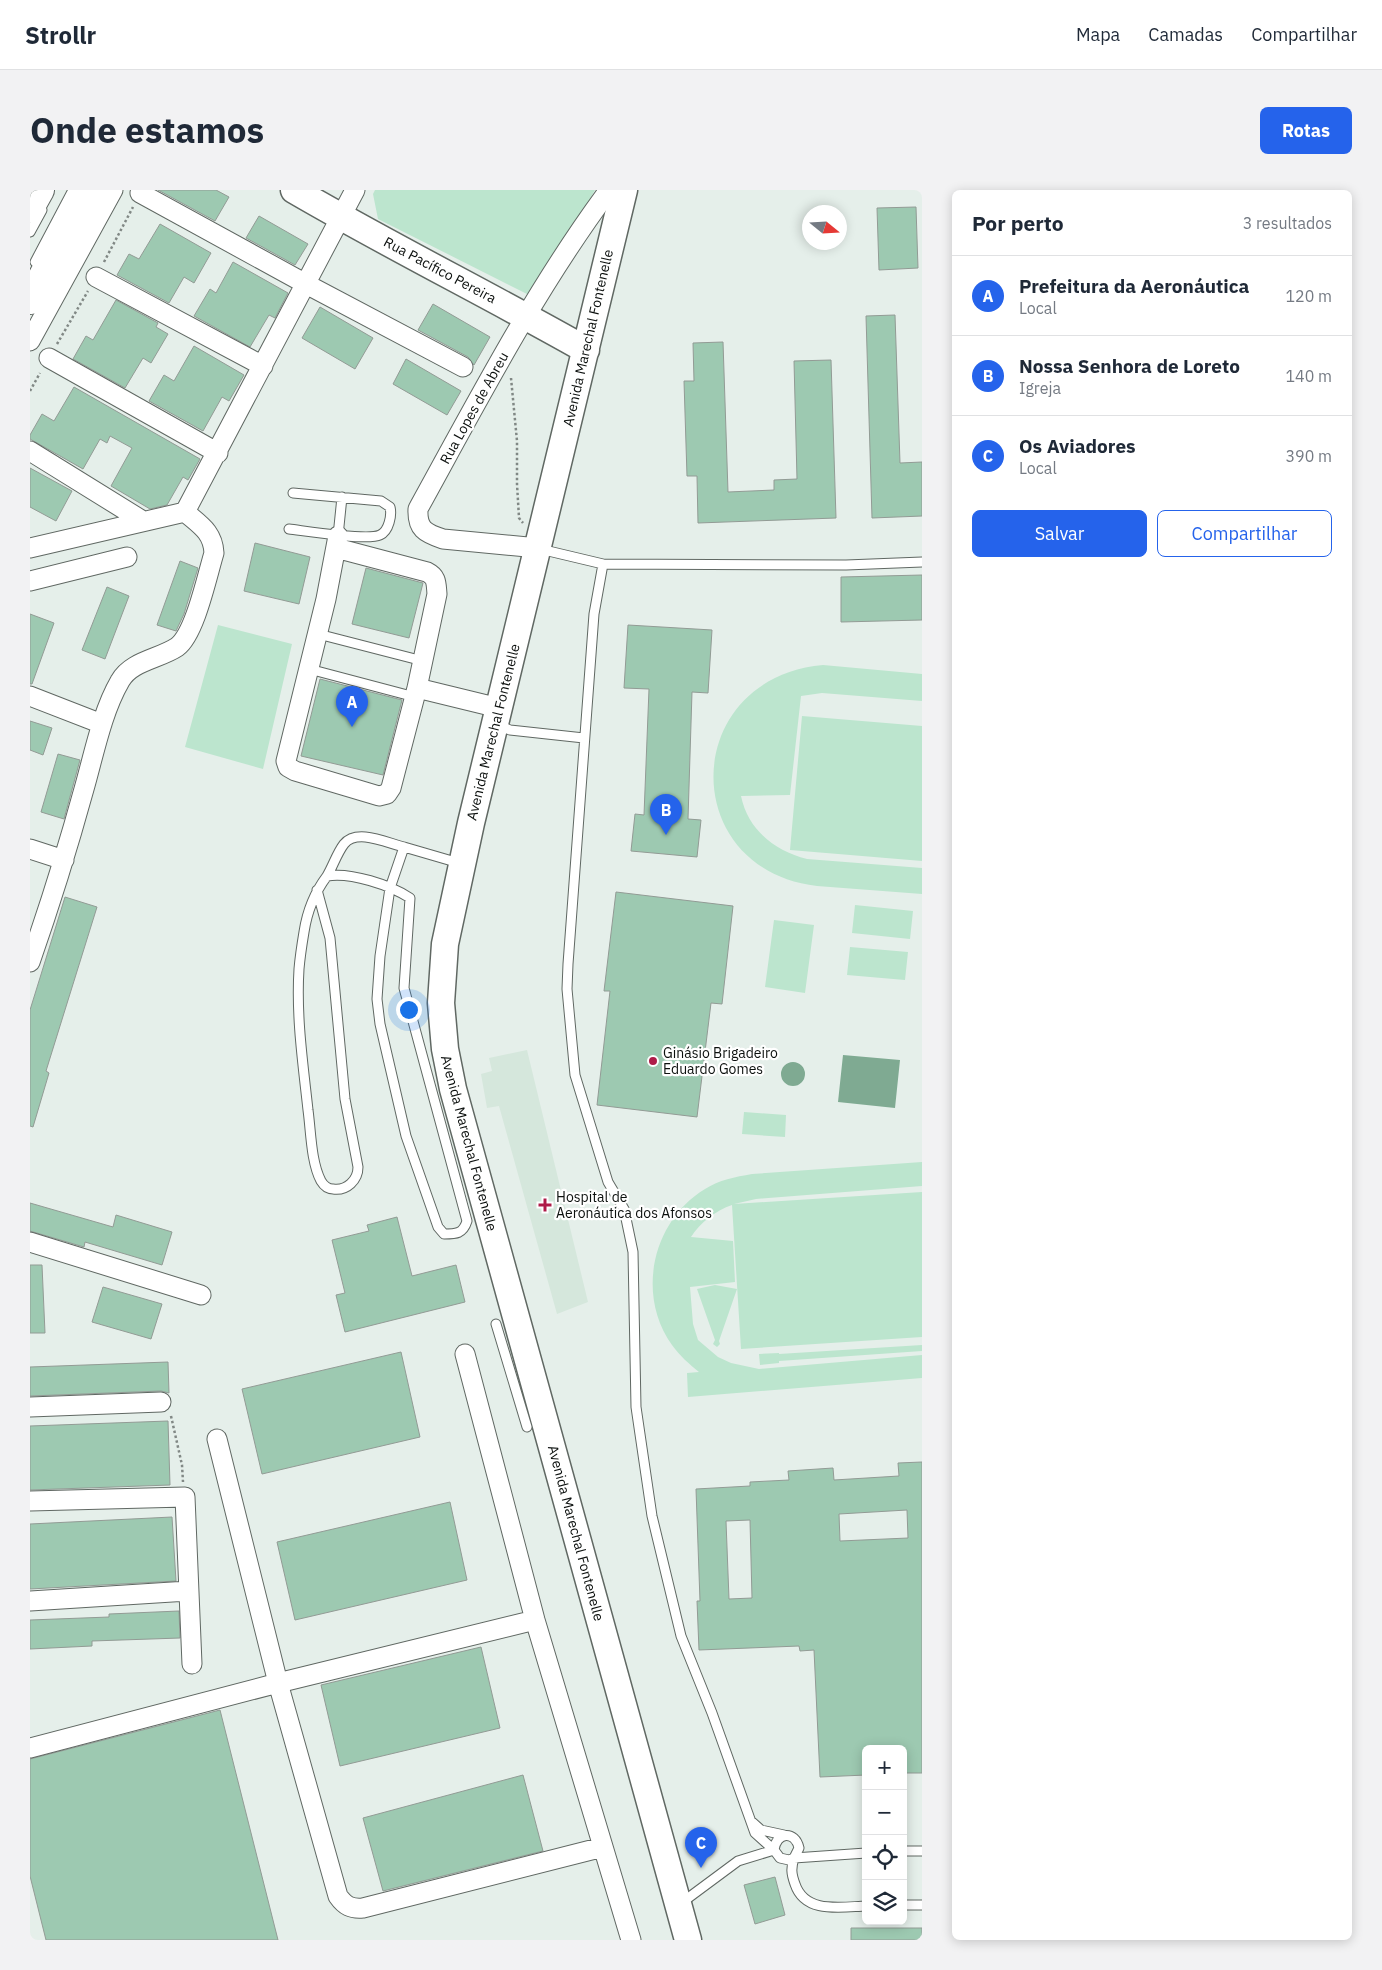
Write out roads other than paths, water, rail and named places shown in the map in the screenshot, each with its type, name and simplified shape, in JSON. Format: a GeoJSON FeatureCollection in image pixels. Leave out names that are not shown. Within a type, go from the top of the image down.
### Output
{"type":"FeatureCollection","features":[{"type":"Feature","properties":{"kind":"main road"},"geometry":{"type":"LineString","coordinates":[[30,300],[89,190]]}},
{"type":"Feature","properties":{"kind":"main road","name":"Rua Pacífico Pereira"},"geometry":{"type":"LineString","coordinates":[[294,190],[340,217],[525,315],[586,350]]}},
{"type":"Feature","properties":{"kind":"main road","name":"Avenida Marechal Fontenelle"},"geometry":{"type":"LineString","coordinates":[[624,190],[462,864],[444,944],[441,1003],[444,1049],[453,1089],[493,1234],[511,1335],[688,1940]]}},
{"type":"Feature","properties":{"kind":"street"},"geometry":{"type":"LineString","coordinates":[[30,342],[113,190]]}},
{"type":"Feature","properties":{"kind":"street"},"geometry":{"type":"LineString","coordinates":[[30,548],[186,512],[355,190]]}},
{"type":"Feature","properties":{"kind":"street","name":"Rua Lopes de Abreu"},"geometry":{"type":"LineString","coordinates":[[540,542],[443,539],[431,535],[422,529],[417,521],[418,509],[525,315],[585,222],[609,190]]}},
{"type":"Feature","properties":{"kind":"street"},"geometry":{"type":"LineString","coordinates":[[140,193],[306,284],[462,366]]}},
{"type":"Feature","properties":{"kind":"street"},"geometry":{"type":"LineString","coordinates":[[96,277],[263,366]]}},
{"type":"Feature","properties":{"kind":"street"},"geometry":{"type":"LineString","coordinates":[[49,358],[218,453]]}},
{"type":"Feature","properties":{"kind":"street"},"geometry":{"type":"LineString","coordinates":[[30,451],[144,521]]}},
{"type":"Feature","properties":{"kind":"street"},"geometry":{"type":"LineString","coordinates":[[32,952],[64,860],[102,724],[120,680],[129,669],[177,647],[184,641],[192,626],[214,553],[213,543],[208,531],[186,512]]}},
{"type":"Feature","properties":{"kind":"street"},"geometry":{"type":"LineString","coordinates":[[337,542],[427,572],[434,576],[436,581],[437,594],[423,662],[391,788],[387,794],[379,796],[295,771],[288,767],[286,761],[318,634],[337,542]]}},
{"type":"Feature","properties":{"kind":"street"},"geometry":{"type":"LineString","coordinates":[[30,581],[127,557]]}},
{"type":"Feature","properties":{"kind":"street"},"geometry":{"type":"LineString","coordinates":[[416,693],[497,716]]}},
{"type":"Feature","properties":{"kind":"street"},"geometry":{"type":"LineString","coordinates":[[30,696],[102,724]]}},
{"type":"Feature","properties":{"kind":"street"},"geometry":{"type":"LineString","coordinates":[[30,849],[64,860]]}},
{"type":"Feature","properties":{"kind":"street"},"geometry":{"type":"LineString","coordinates":[[30,1242],[201,1295]]}},
{"type":"Feature","properties":{"kind":"street"},"geometry":{"type":"LineString","coordinates":[[465,1354],[535,1620],[631,1940]]}},
{"type":"Feature","properties":{"kind":"street"},"geometry":{"type":"LineString","coordinates":[[30,1407],[161,1402]]}},
{"type":"Feature","properties":{"kind":"street"},"geometry":{"type":"LineString","coordinates":[[217,1439],[278,1683],[338,1896],[344,1904],[353,1909],[363,1908],[603,1847]]}},
{"type":"Feature","properties":{"kind":"street"},"geometry":{"type":"LineString","coordinates":[[30,1501],[185,1497],[192,1664]]}},
{"type":"Feature","properties":{"kind":"street"},"geometry":{"type":"LineString","coordinates":[[30,1600],[188,1591]]}},
{"type":"Feature","properties":{"kind":"street"},"geometry":{"type":"LineString","coordinates":[[30,1748],[278,1683],[535,1620]]}},
{"type":"Feature","properties":{"kind":"lane"},"geometry":{"type":"LineString","coordinates":[[30,271],[73,190]]}},
{"type":"Feature","properties":{"kind":"lane"},"geometry":{"type":"LineString","coordinates":[[30,232],[39,199]]}},
{"type":"Feature","properties":{"kind":"lane"},"geometry":{"type":"LineString","coordinates":[[289,529],[337,542],[380,535],[389,523],[391,512],[390,507],[381,501],[293,493]]}},
{"type":"Feature","properties":{"kind":"lane"},"geometry":{"type":"LineString","coordinates":[[337,542],[342,497]]}},
{"type":"Feature","properties":{"kind":"lane"},"geometry":{"type":"LineString","coordinates":[[540,542],[603,564],[846,565],[922,562]]}},
{"type":"Feature","properties":{"kind":"lane"},"geometry":{"type":"LineString","coordinates":[[603,564],[594,614],[567,990],[575,1075],[608,1182],[624,1209],[633,1252],[636,1407],[652,1516],[681,1636],[712,1713],[755,1834],[774,1850],[780,1858],[789,1860],[794,1858],[862,1853]]}},
{"type":"Feature","properties":{"kind":"lane"},"geometry":{"type":"LineString","coordinates":[[318,634],[423,662]]}},
{"type":"Feature","properties":{"kind":"lane"},"geometry":{"type":"LineString","coordinates":[[309,669],[416,693]]}},
{"type":"Feature","properties":{"kind":"lane"},"geometry":{"type":"LineString","coordinates":[[497,716],[510,730],[584,738]]}},
{"type":"Feature","properties":{"kind":"lane"},"geometry":{"type":"LineString","coordinates":[[317,890],[330,938],[344,1099],[358,1167],[358,1175],[355,1181],[346,1187],[334,1190],[326,1187],[321,1180],[313,1150],[300,1033],[299,970],[304,929],[317,890],[327,876],[344,844],[351,838],[360,836],[462,864]]}},
{"type":"Feature","properties":{"kind":"lane"},"geometry":{"type":"LineString","coordinates":[[327,876],[350,876],[390,888],[410,898],[404,988],[467,1221],[465,1229],[457,1234],[444,1234],[438,1227],[406,1136],[380,1024],[377,999],[380,956],[390,888],[404,847]]}},
{"type":"Feature","properties":{"kind":"lane"},"geometry":{"type":"LineString","coordinates":[[490,1262],[493,1234]]}},
{"type":"Feature","properties":{"kind":"lane"},"geometry":{"type":"LineString","coordinates":[[500,1296],[511,1335],[527,1427]]}},
{"type":"Feature","properties":{"kind":"lane"},"geometry":{"type":"LineString","coordinates":[[496,1324],[511,1335]]}},
{"type":"Feature","properties":{"kind":"lane"},"geometry":{"type":"LineString","coordinates":[[750,1821],[761,1830],[790,1835],[798,1842],[799,1848],[790,1869],[795,1886],[801,1897],[808,1902],[828,1908],[862,1906]]}},
{"type":"Feature","properties":{"kind":"lane"},"geometry":{"type":"LineString","coordinates":[[774,1850],[778,1838],[784,1835]]}},
{"type":"Feature","properties":{"kind":"lane"},"geometry":{"type":"LineString","coordinates":[[678,1906],[738,1861],[774,1850]]}},
{"type":"Feature","properties":{"kind":"lane"},"geometry":{"type":"LineString","coordinates":[[907,1851],[922,1851]]}},
{"type":"Feature","properties":{"kind":"lane"},"geometry":{"type":"LineString","coordinates":[[907,1905],[922,1905]]}},
{"type":"Feature","properties":{"kind":"place","name":"Prefeitura da Aeronáutica"},"geometry":{"type":"Point","coordinates":[352,727]}},
{"type":"Feature","properties":{"kind":"place","name":"Nossa Senhora de Loreto"},"geometry":{"type":"Point","coordinates":[666,835]}},
{"type":"Feature","properties":{"kind":"place","name":"Ginásio Brigadeiro Eduardo Gomes"},"geometry":{"type":"Point","coordinates":[653,1061]}},
{"type":"Feature","properties":{"kind":"place","name":"Hospital de Aeronáutica dos Afonsos"},"geometry":{"type":"Point","coordinates":[545,1205]}},
{"type":"Feature","properties":{"kind":"place","name":"Os Aviadores"},"geometry":{"type":"Point","coordinates":[701,1868]}}]}
